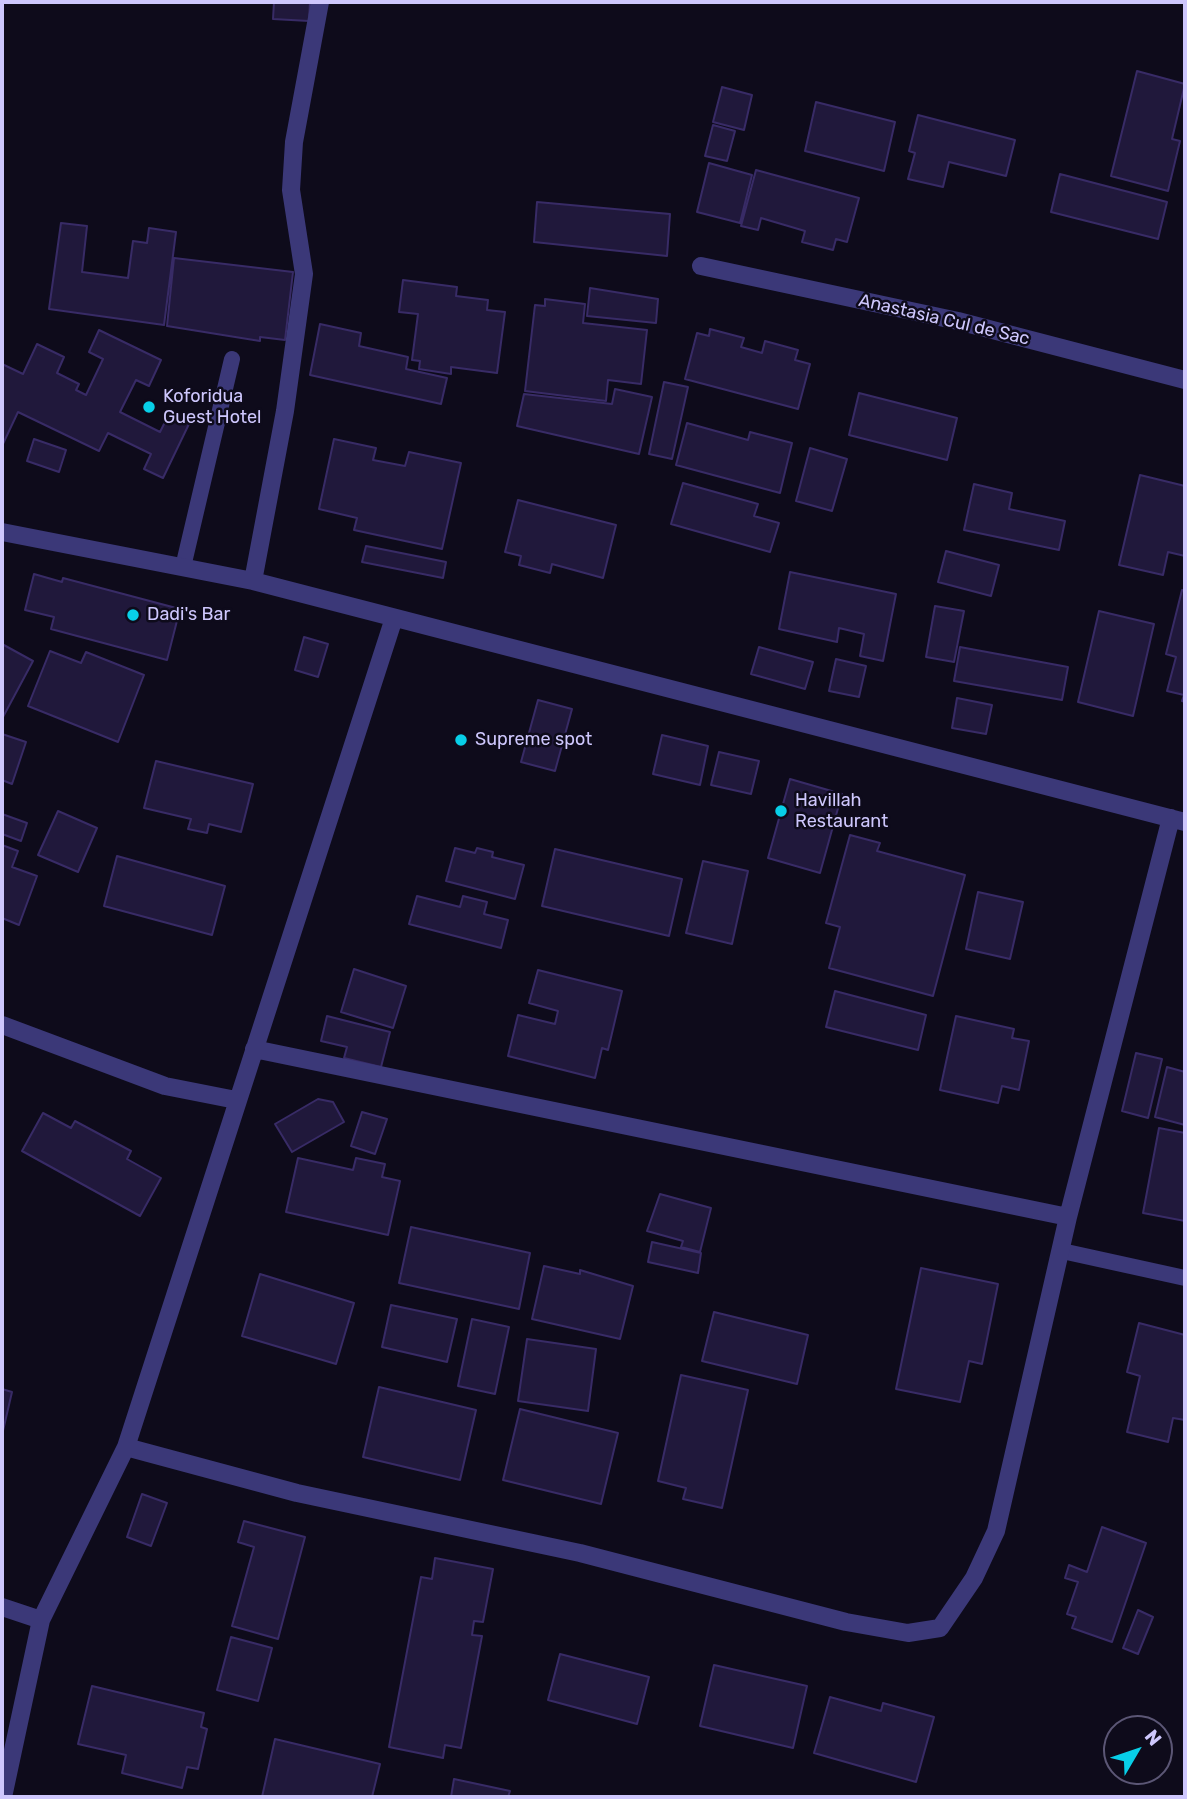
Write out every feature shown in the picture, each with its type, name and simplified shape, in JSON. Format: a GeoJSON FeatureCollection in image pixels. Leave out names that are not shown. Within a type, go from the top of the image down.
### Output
{"type":"FeatureCollection","features":[{"type":"Feature","properties":{"kind":"street"},"geometry":{"type":"LineString","coordinates":[[253,581],[285,411],[304,274],[291,190],[294,142],[320,2]]}},
{"type":"Feature","properties":{"kind":"street","name":"Anastasia Cul de Sac"},"geometry":{"type":"LineString","coordinates":[[701,266],[958,321],[1185,380]]}},
{"type":"Feature","properties":{"kind":"street"},"geometry":{"type":"LineString","coordinates":[[2,532],[253,581],[1178,820],[1068,1217],[996,1531],[974,1578],[940,1628],[908,1633],[846,1622],[580,1553],[297,1493],[127,1447]]}},
{"type":"Feature","properties":{"kind":"street"},"geometry":{"type":"LineString","coordinates":[[3,1797],[41,1620],[127,1447],[236,1100],[394,618]]}},
{"type":"Feature","properties":{"kind":"street"},"geometry":{"type":"LineString","coordinates":[[2,1025],[165,1086],[236,1100]]}},
{"type":"Feature","properties":{"kind":"street"},"geometry":{"type":"LineString","coordinates":[[254,1049],[1068,1217]]}},
{"type":"Feature","properties":{"kind":"street"},"geometry":{"type":"LineString","coordinates":[[2,1607],[41,1620]]}},
{"type":"Feature","properties":{"kind":"lane"},"geometry":{"type":"LineString","coordinates":[[183,567],[232,359]]}},
{"type":"Feature","properties":{"kind":"lane"},"geometry":{"type":"LineString","coordinates":[[1062,1251],[1185,1278]]}},
{"type":"Feature","properties":{"kind":"building"},"geometry":{"type":"Polygon","coordinates":[[[274,2],[310,2],[309,21],[273,19],[274,2]]]}},
{"type":"Feature","properties":{"kind":"building"},"geometry":{"type":"Polygon","coordinates":[[[1137,71],[1185,84],[1172,139],[1180,141],[1168,191],[1111,176],[1137,71]]]}},
{"type":"Feature","properties":{"kind":"building"},"geometry":{"type":"Polygon","coordinates":[[[722,87],[752,95],[744,130],[713,122],[722,87]]]}},
{"type":"Feature","properties":{"kind":"building"},"geometry":{"type":"Polygon","coordinates":[[[816,102],[895,122],[884,171],[805,151],[816,102]]]}},
{"type":"Feature","properties":{"kind":"building"},"geometry":{"type":"Polygon","coordinates":[[[918,115],[1015,140],[1006,176],[949,162],[943,187],[908,179],[915,153],[909,151],[918,115]]]}},
{"type":"Feature","properties":{"kind":"building"},"geometry":{"type":"Polygon","coordinates":[[[713,125],[735,131],[727,161],[705,156],[713,125]]]}},
{"type":"Feature","properties":{"kind":"building"},"geometry":{"type":"Polygon","coordinates":[[[709,163],[752,175],[740,223],[697,212],[709,163]]]}},
{"type":"Feature","properties":{"kind":"building"},"geometry":{"type":"Polygon","coordinates":[[[756,170],[859,198],[847,242],[836,239],[833,250],[802,242],[805,231],[761,218],[758,230],[741,226],[756,170]]]}},
{"type":"Feature","properties":{"kind":"building"},"geometry":{"type":"Polygon","coordinates":[[[1060,174],[1167,202],[1158,239],[1051,212],[1060,174]]]}},
{"type":"Feature","properties":{"kind":"building"},"geometry":{"type":"Polygon","coordinates":[[[537,202],[670,214],[667,256],[534,242],[537,202]]]}},
{"type":"Feature","properties":{"kind":"building"},"geometry":{"type":"Polygon","coordinates":[[[61,223],[87,226],[82,272],[128,278],[133,241],[147,243],[149,228],[176,232],[164,325],[49,309],[61,223]]]}},
{"type":"Feature","properties":{"kind":"building"},"geometry":{"type":"Polygon","coordinates":[[[174,258],[293,272],[285,340],[260,337],[260,341],[167,326],[174,258]]]}},
{"type":"Feature","properties":{"kind":"building"},"geometry":{"type":"Polygon","coordinates":[[[403,280],[457,287],[456,296],[488,300],[487,310],[505,312],[497,373],[451,367],[451,374],[419,369],[420,361],[412,360],[418,314],[399,312],[403,280]]]}},
{"type":"Feature","properties":{"kind":"building"},"geometry":{"type":"Polygon","coordinates":[[[590,288],[658,299],[656,323],[587,316],[590,288]]]}},
{"type":"Feature","properties":{"kind":"building"},"geometry":{"type":"Polygon","coordinates":[[[545,299],[585,304],[583,323],[647,330],[641,384],[608,380],[606,401],[525,391],[535,305],[545,306],[545,299]]]}},
{"type":"Feature","properties":{"kind":"building"},"geometry":{"type":"Polygon","coordinates":[[[320,324],[361,333],[359,346],[408,357],[406,369],[447,378],[441,404],[310,375],[320,324]]]}},
{"type":"Feature","properties":{"kind":"building"},"geometry":{"type":"Polygon","coordinates":[[[710,329],[744,338],[741,347],[762,353],[765,341],[798,350],[795,360],[810,364],[798,409],[685,379],[697,333],[709,336],[710,329]]]}},
{"type":"Feature","properties":{"kind":"building"},"geometry":{"type":"Polygon","coordinates":[[[99,330],[161,360],[149,386],[136,380],[120,412],[160,432],[169,414],[189,424],[163,478],[144,469],[151,454],[108,433],[99,451],[18,412],[2,446],[2,364],[23,374],[37,344],[64,357],[57,373],[79,384],[76,390],[86,395],[103,359],[89,352],[99,330]]]}},
{"type":"Feature","properties":{"kind":"building"},"geometry":{"type":"Polygon","coordinates":[[[664,382],[688,387],[672,459],[649,454],[664,382]]]}},
{"type":"Feature","properties":{"kind":"building"},"geometry":{"type":"Polygon","coordinates":[[[615,389],[652,397],[639,454],[517,426],[524,394],[612,404],[615,389]]]}},
{"type":"Feature","properties":{"kind":"building"},"geometry":{"type":"Polygon","coordinates":[[[859,393],[957,418],[947,460],[849,435],[859,393]]]}},
{"type":"Feature","properties":{"kind":"building"},"geometry":{"type":"Polygon","coordinates":[[[687,423],[748,440],[750,432],[792,443],[780,493],[676,465],[687,423]]]}},
{"type":"Feature","properties":{"kind":"building"},"geometry":{"type":"Polygon","coordinates":[[[34,439],[66,450],[59,472],[27,461],[34,439]]]}},
{"type":"Feature","properties":{"kind":"building"},"geometry":{"type":"Polygon","coordinates":[[[334,439],[376,448],[373,460],[405,466],[409,452],[461,463],[442,549],[354,530],[357,518],[319,509],[334,439]]]}},
{"type":"Feature","properties":{"kind":"building"},"geometry":{"type":"Polygon","coordinates":[[[810,448],[847,459],[832,511],[796,501],[810,448]]]}},
{"type":"Feature","properties":{"kind":"building"},"geometry":{"type":"Polygon","coordinates":[[[1140,475],[1185,486],[1185,556],[1168,552],[1163,575],[1119,565],[1140,475]]]}},
{"type":"Feature","properties":{"kind":"building"},"geometry":{"type":"Polygon","coordinates":[[[683,483],[758,504],[754,516],[779,523],[770,552],[671,524],[683,483]]]}},
{"type":"Feature","properties":{"kind":"building"},"geometry":{"type":"Polygon","coordinates":[[[974,484],[1012,493],[1009,509],[1065,521],[1059,550],[964,530],[974,484]]]}},
{"type":"Feature","properties":{"kind":"building"},"geometry":{"type":"Polygon","coordinates":[[[518,500],[616,525],[603,578],[552,564],[550,573],[519,565],[521,556],[505,552],[518,500]]]}},
{"type":"Feature","properties":{"kind":"building"},"geometry":{"type":"Polygon","coordinates":[[[366,546],[446,562],[443,578],[362,562],[366,546]]]}},
{"type":"Feature","properties":{"kind":"building"},"geometry":{"type":"Polygon","coordinates":[[[946,551],[999,565],[991,596],[938,582],[946,551]]]}},
{"type":"Feature","properties":{"kind":"building"},"geometry":{"type":"Polygon","coordinates":[[[790,572],[896,594],[883,661],[860,656],[864,634],[839,628],[837,642],[779,629],[790,572]]]}},
{"type":"Feature","properties":{"kind":"building"},"geometry":{"type":"Polygon","coordinates":[[[34,574],[62,582],[63,578],[180,609],[167,660],[51,629],[54,617],[25,610],[34,574]]]}},
{"type":"Feature","properties":{"kind":"building"},"geometry":{"type":"Polygon","coordinates":[[[1182,590],[1185,591],[1185,702],[1182,701],[1184,695],[1167,691],[1176,657],[1166,654],[1182,590]]]}},
{"type":"Feature","properties":{"kind":"building"},"geometry":{"type":"Polygon","coordinates":[[[935,606],[964,611],[954,662],[926,657],[935,606]]]}},
{"type":"Feature","properties":{"kind":"building"},"geometry":{"type":"Polygon","coordinates":[[[1099,611],[1154,624],[1133,716],[1078,702],[1099,611]]]}},
{"type":"Feature","properties":{"kind":"building"},"geometry":{"type":"Polygon","coordinates":[[[304,637],[328,644],[318,677],[295,670],[304,637]]]}},
{"type":"Feature","properties":{"kind":"building"},"geometry":{"type":"Polygon","coordinates":[[[2,644],[33,661],[3,717],[2,716],[2,644]]]}},
{"type":"Feature","properties":{"kind":"building"},"geometry":{"type":"Polygon","coordinates":[[[759,647],[813,662],[805,689],[751,674],[759,647]]]}},
{"type":"Feature","properties":{"kind":"building"},"geometry":{"type":"Polygon","coordinates":[[[960,647],[1068,667],[1062,700],[954,681],[960,647]]]}},
{"type":"Feature","properties":{"kind":"building"},"geometry":{"type":"Polygon","coordinates":[[[50,651],[81,663],[86,652],[144,675],[118,742],[28,706],[50,651]]]}},
{"type":"Feature","properties":{"kind":"building"},"geometry":{"type":"Polygon","coordinates":[[[836,659],[866,666],[859,697],[829,691],[836,659]]]}},
{"type":"Feature","properties":{"kind":"building"},"geometry":{"type":"Polygon","coordinates":[[[957,698],[992,705],[986,734],[952,728],[957,698]]]}},
{"type":"Feature","properties":{"kind":"building"},"geometry":{"type":"Polygon","coordinates":[[[538,700],[572,709],[555,771],[521,762],[538,700]]]}},
{"type":"Feature","properties":{"kind":"building"},"geometry":{"type":"Polygon","coordinates":[[[2,734],[26,742],[12,784],[2,780],[2,734]]]}},
{"type":"Feature","properties":{"kind":"building"},"geometry":{"type":"Polygon","coordinates":[[[662,735],[708,746],[700,785],[653,774],[662,735]]]}},
{"type":"Feature","properties":{"kind":"building"},"geometry":{"type":"Polygon","coordinates":[[[719,752],[759,761],[751,794],[711,785],[719,752]]]}},
{"type":"Feature","properties":{"kind":"building"},"geometry":{"type":"Polygon","coordinates":[[[156,761],[253,784],[241,832],[209,824],[207,833],[188,829],[191,819],[144,808],[156,761]]]}},
{"type":"Feature","properties":{"kind":"building"},"geometry":{"type":"Polygon","coordinates":[[[790,779],[842,794],[820,873],[768,858],[790,779]]]}},
{"type":"Feature","properties":{"kind":"building"},"geometry":{"type":"Polygon","coordinates":[[[58,811],[97,828],[78,872],[38,855],[58,811]]]}},
{"type":"Feature","properties":{"kind":"building"},"geometry":{"type":"Polygon","coordinates":[[[2,814],[27,823],[21,841],[2,834],[2,814]]]}},
{"type":"Feature","properties":{"kind":"building"},"geometry":{"type":"Polygon","coordinates":[[[850,835],[880,843],[877,851],[965,875],[933,996],[829,968],[840,927],[826,923],[850,835]]]}},
{"type":"Feature","properties":{"kind":"building"},"geometry":{"type":"Polygon","coordinates":[[[2,845],[18,851],[12,867],[37,876],[19,925],[2,918],[2,845]]]}},
{"type":"Feature","properties":{"kind":"building"},"geometry":{"type":"Polygon","coordinates":[[[455,848],[475,853],[477,848],[493,852],[492,857],[524,865],[515,899],[446,881],[455,848]]]}},
{"type":"Feature","properties":{"kind":"building"},"geometry":{"type":"Polygon","coordinates":[[[555,849],[682,879],[669,936],[542,906],[555,849]]]}},
{"type":"Feature","properties":{"kind":"building"},"geometry":{"type":"Polygon","coordinates":[[[117,856],[225,886],[212,935],[104,906],[117,856]]]}},
{"type":"Feature","properties":{"kind":"building"},"geometry":{"type":"Polygon","coordinates":[[[703,861],[748,871],[732,944],[686,933],[703,861]]]}},
{"type":"Feature","properties":{"kind":"building"},"geometry":{"type":"Polygon","coordinates":[[[978,892],[1023,902],[1010,959],[966,949],[978,892]]]}},
{"type":"Feature","properties":{"kind":"building"},"geometry":{"type":"Polygon","coordinates":[[[417,896],[460,907],[463,896],[487,902],[484,914],[508,920],[501,948],[409,924],[417,896]]]}},
{"type":"Feature","properties":{"kind":"building"},"geometry":{"type":"Polygon","coordinates":[[[354,969],[406,986],[393,1028],[341,1012],[354,969]]]}},
{"type":"Feature","properties":{"kind":"building"},"geometry":{"type":"Polygon","coordinates":[[[538,970],[622,991],[608,1050],[602,1048],[595,1078],[508,1056],[518,1015],[555,1024],[558,1011],[529,1003],[538,970]]]}},
{"type":"Feature","properties":{"kind":"building"},"geometry":{"type":"Polygon","coordinates":[[[835,991],[926,1015],[918,1050],[826,1027],[835,991]]]}},
{"type":"Feature","properties":{"kind":"building"},"geometry":{"type":"Polygon","coordinates":[[[327,1016],[390,1032],[381,1067],[344,1058],[347,1047],[321,1041],[327,1016]]]}},
{"type":"Feature","properties":{"kind":"building"},"geometry":{"type":"Polygon","coordinates":[[[956,1016],[1014,1029],[1012,1038],[1029,1041],[1019,1090],[1002,1086],[998,1103],[940,1090],[956,1016]]]}},
{"type":"Feature","properties":{"kind":"building"},"geometry":{"type":"Polygon","coordinates":[[[1136,1053],[1162,1059],[1148,1118],[1122,1111],[1136,1053]]]}},
{"type":"Feature","properties":{"kind":"building"},"geometry":{"type":"Polygon","coordinates":[[[1167,1067],[1185,1072],[1185,1125],[1155,1117],[1167,1067]]]}},
{"type":"Feature","properties":{"kind":"building"},"geometry":{"type":"Polygon","coordinates":[[[318,1099],[333,1102],[344,1122],[292,1152],[275,1124],[318,1099]]]}},
{"type":"Feature","properties":{"kind":"building"},"geometry":{"type":"Polygon","coordinates":[[[362,1112],[387,1119],[375,1154],[351,1146],[362,1112]]]}},
{"type":"Feature","properties":{"kind":"building"},"geometry":{"type":"Polygon","coordinates":[[[43,1113],[71,1128],[75,1121],[131,1151],[127,1159],[161,1178],[140,1216],[22,1151],[43,1113]]]}},
{"type":"Feature","properties":{"kind":"building"},"geometry":{"type":"Polygon","coordinates":[[[1159,1128],[1185,1133],[1185,1221],[1143,1213],[1159,1128]]]}},
{"type":"Feature","properties":{"kind":"building"},"geometry":{"type":"Polygon","coordinates":[[[298,1158],[353,1170],[356,1158],[385,1164],[382,1177],[400,1181],[388,1235],[286,1212],[298,1158]]]}},
{"type":"Feature","properties":{"kind":"building"},"geometry":{"type":"Polygon","coordinates":[[[660,1194],[711,1208],[700,1252],[681,1247],[683,1241],[647,1231],[660,1194]]]}},
{"type":"Feature","properties":{"kind":"building"},"geometry":{"type":"Polygon","coordinates":[[[411,1227],[530,1253],[519,1309],[399,1283],[411,1227]]]}},
{"type":"Feature","properties":{"kind":"building"},"geometry":{"type":"Polygon","coordinates":[[[652,1242],[701,1253],[698,1273],[648,1262],[652,1242]]]}},
{"type":"Feature","properties":{"kind":"building"},"geometry":{"type":"Polygon","coordinates":[[[544,1266],[580,1274],[580,1270],[633,1286],[620,1339],[532,1319],[544,1266]]]}},
{"type":"Feature","properties":{"kind":"building"},"geometry":{"type":"Polygon","coordinates":[[[921,1268],[998,1284],[982,1364],[969,1361],[960,1402],[896,1389],[921,1268]]]}},
{"type":"Feature","properties":{"kind":"building"},"geometry":{"type":"Polygon","coordinates":[[[260,1274],[354,1303],[336,1364],[242,1336],[260,1274]]]}},
{"type":"Feature","properties":{"kind":"building"},"geometry":{"type":"Polygon","coordinates":[[[391,1305],[457,1319],[447,1362],[382,1347],[391,1305]]]}},
{"type":"Feature","properties":{"kind":"building"},"geometry":{"type":"Polygon","coordinates":[[[714,1312],[808,1335],[797,1384],[702,1361],[714,1312]]]}},
{"type":"Feature","properties":{"kind":"building"},"geometry":{"type":"Polygon","coordinates":[[[472,1319],[509,1327],[495,1394],[458,1386],[472,1319]]]}},
{"type":"Feature","properties":{"kind":"building"},"geometry":{"type":"Polygon","coordinates":[[[1139,1323],[1185,1335],[1185,1420],[1173,1418],[1168,1442],[1127,1432],[1140,1376],[1127,1372],[1139,1323]]]}},
{"type":"Feature","properties":{"kind":"building"},"geometry":{"type":"Polygon","coordinates":[[[527,1339],[596,1349],[588,1411],[518,1401],[527,1339]]]}},
{"type":"Feature","properties":{"kind":"building"},"geometry":{"type":"Polygon","coordinates":[[[681,1375],[748,1390],[722,1508],[683,1499],[686,1488],[658,1481],[681,1375]]]}},
{"type":"Feature","properties":{"kind":"building"},"geometry":{"type":"Polygon","coordinates":[[[379,1387],[476,1410],[460,1480],[363,1457],[379,1387]]]}},
{"type":"Feature","properties":{"kind":"building"},"geometry":{"type":"Polygon","coordinates":[[[2,1389],[12,1392],[2,1435],[2,1389]]]}},
{"type":"Feature","properties":{"kind":"building"},"geometry":{"type":"Polygon","coordinates":[[[520,1409],[618,1433],[601,1504],[503,1480],[520,1409]]]}},
{"type":"Feature","properties":{"kind":"building"},"geometry":{"type":"Polygon","coordinates":[[[142,1494],[167,1503],[151,1546],[127,1537],[142,1494]]]}},
{"type":"Feature","properties":{"kind":"building"},"geometry":{"type":"Polygon","coordinates":[[[244,1521],[305,1537],[278,1639],[232,1626],[254,1547],[238,1542],[244,1521]]]}},
{"type":"Feature","properties":{"kind":"building"},"geometry":{"type":"Polygon","coordinates":[[[1102,1527],[1146,1543],[1112,1642],[1072,1628],[1076,1617],[1067,1614],[1078,1582],[1065,1578],[1069,1565],[1087,1572],[1102,1527]]]}},
{"type":"Feature","properties":{"kind":"building"},"geometry":{"type":"Polygon","coordinates":[[[435,1558],[493,1569],[483,1622],[474,1621],[472,1635],[482,1636],[461,1748],[445,1745],[443,1758],[389,1747],[421,1577],[432,1579],[435,1558]]]}},
{"type":"Feature","properties":{"kind":"building"},"geometry":{"type":"Polygon","coordinates":[[[1138,1610],[1153,1617],[1138,1654],[1123,1648],[1138,1610]]]}},
{"type":"Feature","properties":{"kind":"building"},"geometry":{"type":"Polygon","coordinates":[[[231,1637],[272,1648],[258,1701],[217,1690],[231,1637]]]}},
{"type":"Feature","properties":{"kind":"building"},"geometry":{"type":"Polygon","coordinates":[[[560,1654],[649,1677],[637,1724],[548,1700],[560,1654]]]}},
{"type":"Feature","properties":{"kind":"building"},"geometry":{"type":"Polygon","coordinates":[[[714,1665],[807,1686],[793,1748],[700,1726],[714,1665]]]}},
{"type":"Feature","properties":{"kind":"building"},"geometry":{"type":"Polygon","coordinates":[[[92,1686],[204,1713],[201,1727],[207,1729],[198,1769],[187,1767],[182,1788],[122,1773],[126,1755],[78,1744],[92,1686]]]}},
{"type":"Feature","properties":{"kind":"building"},"geometry":{"type":"Polygon","coordinates":[[[830,1697],[881,1711],[883,1703],[934,1717],[916,1782],[814,1753],[830,1697]]]}},
{"type":"Feature","properties":{"kind":"building"},"geometry":{"type":"Polygon","coordinates":[[[275,1739],[380,1764],[372,1797],[262,1797],[275,1739]]]}},
{"type":"Feature","properties":{"kind":"building"},"geometry":{"type":"Polygon","coordinates":[[[454,1779],[510,1791],[508,1797],[451,1797],[454,1779]]]}},
{"type":"Feature","properties":{"kind":"place","name":"Koforidua Guest Hotel"},"geometry":{"type":"Point","coordinates":[149,407]}},
{"type":"Feature","properties":{"kind":"place","name":"Dadi's Bar"},"geometry":{"type":"Point","coordinates":[133,615]}},
{"type":"Feature","properties":{"kind":"place","name":"Supreme spot"},"geometry":{"type":"Point","coordinates":[461,740]}},
{"type":"Feature","properties":{"kind":"place","name":"Havillah Restaurant"},"geometry":{"type":"Point","coordinates":[781,811]}}]}
